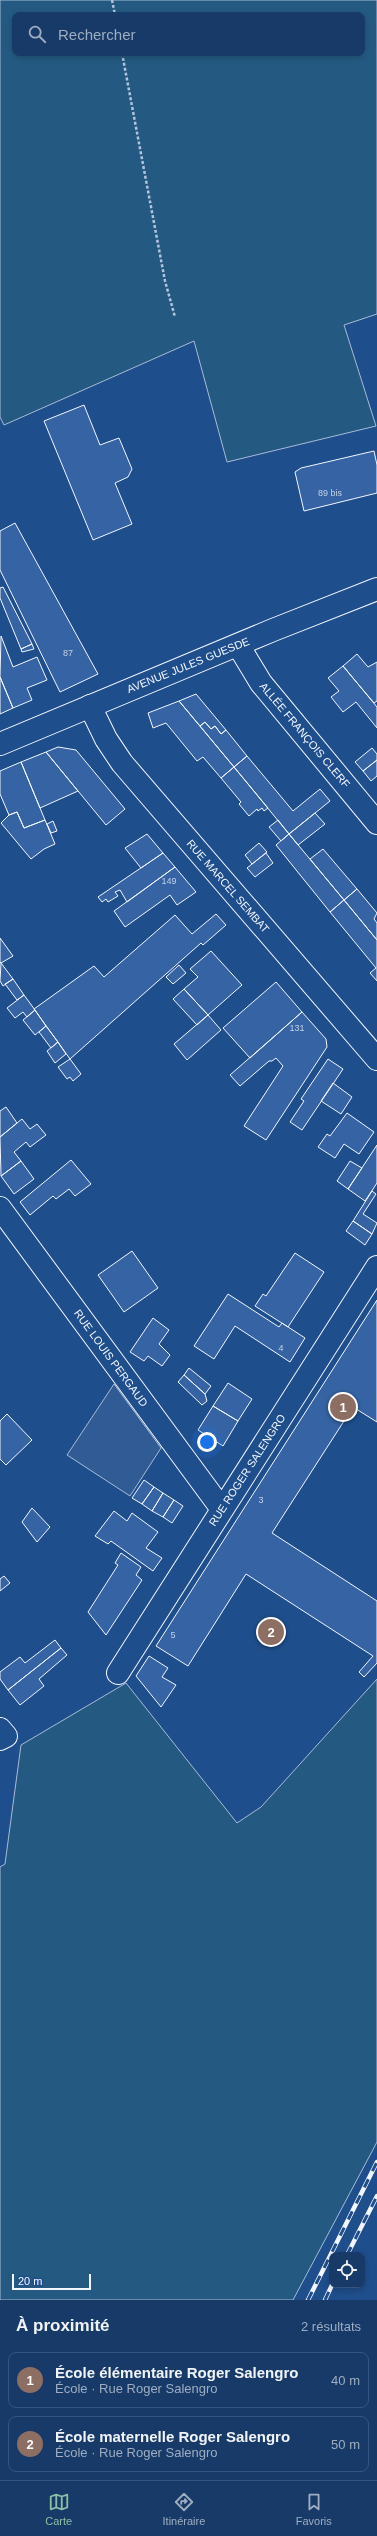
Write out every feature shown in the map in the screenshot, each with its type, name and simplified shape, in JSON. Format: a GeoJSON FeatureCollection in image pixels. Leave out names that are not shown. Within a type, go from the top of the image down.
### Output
{"type":"FeatureCollection","features":[{"type":"Feature","properties":{"kind":"street","name":"AVENUE JULES GUESDE"},"geometry":{"type":"LineString","coordinates":[[0,744],[238,645],[377,590]]}},
{"type":"Feature","properties":{"kind":"street","name":"ALLÉE FRANÇOIS CLERF"},"geometry":{"type":"LineString","coordinates":[[238,645],[261,683],[377,823]]}},
{"type":"Feature","properties":{"kind":"street","name":"RUE MARCEL SEMBAT"},"geometry":{"type":"LineString","coordinates":[[90,706],[106,739],[122,763],[377,1059]]}},
{"type":"Feature","properties":{"kind":"street","name":"RUE LOUIS PERGAUD"},"geometry":{"type":"LineString","coordinates":[[0,1208],[221,1508]]}},
{"type":"Feature","properties":{"kind":"street","name":"RUE ROGER SALENGRO"},"geometry":{"type":"LineString","coordinates":[[118,1673],[221,1508],[377,1267]]}},
{"type":"Feature","properties":{"kind":"path"},"geometry":{"type":"LineString","coordinates":[[112,0],[114,12]]}},
{"type":"Feature","properties":{"kind":"path"},"geometry":{"type":"LineString","coordinates":[[123,56],[165,281],[175,317]]}},
{"type":"Feature","properties":{"kind":"shaded area"},"geometry":{"type":"Polygon","coordinates":[[[0,0],[377,0],[377,314],[344,325],[376,426],[227,462],[194,341],[4,425],[0,417],[0,0]]]}},
{"type":"Feature","properties":{"kind":"shaded area"},"geometry":{"type":"Polygon","coordinates":[[[114,1384],[161,1448],[130,1496],[67,1455],[114,1384]]]}},
{"type":"Feature","properties":{"kind":"shaded area"},"geometry":{"type":"Polygon","coordinates":[[[377,1679],[377,2142],[293,2300],[0,2300],[0,1867],[5,1864],[21,1745],[126,1683],[237,1823],[261,1807],[377,1679]]]}},
{"type":"Feature","properties":{"kind":"building"},"geometry":{"type":"Polygon","coordinates":[[[84,405],[100,445],[119,438],[132,469],[128,477],[115,483],[132,524],[93,540],[44,421],[84,405]]]}},
{"type":"Feature","properties":{"kind":"building"},"geometry":{"type":"Polygon","coordinates":[[[374,451],[377,465],[377,493],[304,511],[295,472],[301,468],[374,451]]]}},
{"type":"Feature","properties":{"kind":"building"},"geometry":{"type":"Polygon","coordinates":[[[15,523],[98,674],[60,692],[0,570],[0,531],[15,523]]]}},
{"type":"Feature","properties":{"kind":"building"},"geometry":{"type":"Polygon","coordinates":[[[3,587],[32,644],[21,649],[0,598],[0,588],[3,587]]]}},
{"type":"Feature","properties":{"kind":"building"},"geometry":{"type":"Polygon","coordinates":[[[1,636],[13,667],[37,657],[47,680],[27,688],[32,700],[13,708],[0,677],[1,636]]]}},
{"type":"Feature","properties":{"kind":"building"},"geometry":{"type":"Polygon","coordinates":[[[32,644],[34,649],[22,652],[21,649],[32,644]]]}},
{"type":"Feature","properties":{"kind":"building"},"geometry":{"type":"Polygon","coordinates":[[[357,654],[368,667],[377,662],[377,701],[374,703],[343,666],[357,654]]]}},
{"type":"Feature","properties":{"kind":"building"},"geometry":{"type":"Polygon","coordinates":[[[343,666],[377,707],[377,728],[356,702],[343,712],[331,697],[339,691],[328,678],[343,666]]]}},
{"type":"Feature","properties":{"kind":"building"},"geometry":{"type":"Polygon","coordinates":[[[0,677],[13,708],[0,714],[0,677]]]}},
{"type":"Feature","properties":{"kind":"building"},"geometry":{"type":"Polygon","coordinates":[[[196,694],[226,730],[221,734],[215,726],[211,729],[205,722],[200,726],[179,701],[196,694]]]}},
{"type":"Feature","properties":{"kind":"building"},"geometry":{"type":"Polygon","coordinates":[[[179,701],[234,767],[221,778],[203,757],[197,761],[166,723],[153,728],[148,713],[179,701]]]}},
{"type":"Feature","properties":{"kind":"building"},"geometry":{"type":"Polygon","coordinates":[[[205,722],[211,729],[215,726],[221,734],[226,730],[247,756],[234,767],[200,726],[205,722]]]}},
{"type":"Feature","properties":{"kind":"building"},"geometry":{"type":"Polygon","coordinates":[[[58,747],[76,750],[125,809],[106,825],[46,752],[58,747]]]}},
{"type":"Feature","properties":{"kind":"building"},"geometry":{"type":"Polygon","coordinates":[[[372,748],[377,754],[377,760],[363,771],[355,762],[372,748]]]}},
{"type":"Feature","properties":{"kind":"building"},"geometry":{"type":"Polygon","coordinates":[[[46,752],[78,791],[40,808],[21,762],[46,752]]]}},
{"type":"Feature","properties":{"kind":"building"},"geometry":{"type":"Polygon","coordinates":[[[247,756],[293,811],[320,789],[330,801],[289,834],[234,767],[247,756]]]}},
{"type":"Feature","properties":{"kind":"building"},"geometry":{"type":"Polygon","coordinates":[[[377,760],[377,776],[371,781],[363,771],[377,760]]]}},
{"type":"Feature","properties":{"kind":"building"},"geometry":{"type":"Polygon","coordinates":[[[21,762],[45,820],[24,828],[17,812],[9,815],[0,794],[0,771],[21,762]]]}},
{"type":"Feature","properties":{"kind":"building"},"geometry":{"type":"Polygon","coordinates":[[[234,767],[268,808],[264,811],[262,808],[258,811],[257,809],[249,816],[239,804],[241,802],[221,778],[234,767]]]}},
{"type":"Feature","properties":{"kind":"building"},"geometry":{"type":"Polygon","coordinates":[[[17,812],[24,828],[45,820],[55,844],[44,849],[31,859],[1,823],[9,815],[17,812]]]}},
{"type":"Feature","properties":{"kind":"building"},"geometry":{"type":"Polygon","coordinates":[[[315,813],[325,824],[298,845],[289,834],[315,813]]]}},
{"type":"Feature","properties":{"kind":"building"},"geometry":{"type":"Polygon","coordinates":[[[278,820],[289,834],[281,841],[269,827],[278,820]]]}},
{"type":"Feature","properties":{"kind":"building"},"geometry":{"type":"Polygon","coordinates":[[[53,821],[57,831],[51,833],[47,824],[53,821]]]}},
{"type":"Feature","properties":{"kind":"building"},"geometry":{"type":"Polygon","coordinates":[[[147,834],[163,853],[141,868],[125,848],[147,834]]]}},
{"type":"Feature","properties":{"kind":"building"},"geometry":{"type":"Polygon","coordinates":[[[289,834],[344,900],[330,912],[276,845],[289,834]]]}},
{"type":"Feature","properties":{"kind":"building"},"geometry":{"type":"Polygon","coordinates":[[[259,843],[267,852],[252,864],[245,855],[259,843]]]}},
{"type":"Feature","properties":{"kind":"building"},"geometry":{"type":"Polygon","coordinates":[[[323,849],[357,889],[344,900],[310,859],[323,849]]]}},
{"type":"Feature","properties":{"kind":"building"},"geometry":{"type":"Polygon","coordinates":[[[163,853],[175,867],[127,902],[120,890],[115,892],[118,896],[108,902],[106,899],[102,902],[98,897],[163,853]]]}},
{"type":"Feature","properties":{"kind":"building"},"geometry":{"type":"Polygon","coordinates":[[[266,853],[273,863],[255,877],[247,868],[266,853]]]}},
{"type":"Feature","properties":{"kind":"building"},"geometry":{"type":"Polygon","coordinates":[[[175,867],[196,892],[177,905],[170,895],[125,927],[114,911],[175,867]]]}},
{"type":"Feature","properties":{"kind":"building"},"geometry":{"type":"Polygon","coordinates":[[[357,889],[377,913],[374,919],[377,923],[377,940],[344,900],[357,889]]]}},
{"type":"Feature","properties":{"kind":"building"},"geometry":{"type":"Polygon","coordinates":[[[344,900],[377,940],[377,981],[370,973],[376,968],[330,912],[344,900]]]}},
{"type":"Feature","properties":{"kind":"building"},"geometry":{"type":"Polygon","coordinates":[[[216,914],[226,925],[203,945],[201,943],[70,1059],[34,1009],[94,966],[104,977],[175,915],[192,934],[216,914]]]}},
{"type":"Feature","properties":{"kind":"building"},"geometry":{"type":"Polygon","coordinates":[[[0,938],[13,956],[1,963],[0,962],[0,938]]]}},
{"type":"Feature","properties":{"kind":"building"},"geometry":{"type":"Polygon","coordinates":[[[211,951],[242,985],[208,1015],[184,989],[198,977],[190,969],[211,951]]]}},
{"type":"Feature","properties":{"kind":"building"},"geometry":{"type":"Polygon","coordinates":[[[1,963],[13,979],[3,986],[0,981],[1,963]]]}},
{"type":"Feature","properties":{"kind":"building"},"geometry":{"type":"Polygon","coordinates":[[[179,965],[186,973],[173,984],[166,977],[179,965]]]}},
{"type":"Feature","properties":{"kind":"building"},"geometry":{"type":"Polygon","coordinates":[[[13,979],[24,995],[17,1000],[5,984],[13,979]]]}},
{"type":"Feature","properties":{"kind":"building"},"geometry":{"type":"Polygon","coordinates":[[[276,982],[302,1012],[250,1058],[223,1028],[276,982]]]}},
{"type":"Feature","properties":{"kind":"building"},"geometry":{"type":"Polygon","coordinates":[[[184,989],[208,1015],[197,1025],[173,999],[184,989]]]}},
{"type":"Feature","properties":{"kind":"building"},"geometry":{"type":"Polygon","coordinates":[[[24,995],[35,1010],[27,1017],[23,1012],[15,1018],[7,1008],[24,995]]]}},
{"type":"Feature","properties":{"kind":"building"},"geometry":{"type":"Polygon","coordinates":[[[35,1010],[46,1026],[35,1035],[23,1020],[35,1010]]]}},
{"type":"Feature","properties":{"kind":"building"},"geometry":{"type":"Polygon","coordinates":[[[302,1012],[326,1039],[327,1047],[266,1140],[244,1126],[283,1066],[276,1058],[269,1061],[240,1086],[230,1075],[302,1012]]]}},
{"type":"Feature","properties":{"kind":"building"},"geometry":{"type":"Polygon","coordinates":[[[208,1015],[221,1030],[187,1060],[174,1044],[208,1015]]]}},
{"type":"Feature","properties":{"kind":"building"},"geometry":{"type":"Polygon","coordinates":[[[46,1026],[58,1042],[51,1048],[39,1032],[46,1026]]]}},
{"type":"Feature","properties":{"kind":"building"},"geometry":{"type":"Polygon","coordinates":[[[58,1042],[66,1054],[55,1063],[47,1051],[58,1042]]]}},
{"type":"Feature","properties":{"kind":"building"},"geometry":{"type":"Polygon","coordinates":[[[70,1059],[81,1074],[73,1081],[70,1077],[67,1079],[58,1067],[70,1059]]]}},
{"type":"Feature","properties":{"kind":"building"},"geometry":{"type":"Polygon","coordinates":[[[328,1059],[343,1069],[302,1130],[290,1122],[304,1101],[301,1099],[328,1059]]]}},
{"type":"Feature","properties":{"kind":"building"},"geometry":{"type":"Polygon","coordinates":[[[333,1083],[352,1097],[341,1114],[321,1101],[333,1083]]]}},
{"type":"Feature","properties":{"kind":"building"},"geometry":{"type":"Polygon","coordinates":[[[6,1107],[17,1123],[0,1137],[0,1111],[6,1107]]]}},
{"type":"Feature","properties":{"kind":"building"},"geometry":{"type":"Polygon","coordinates":[[[347,1113],[374,1132],[359,1154],[344,1144],[335,1158],[318,1147],[327,1134],[330,1136],[347,1113]]]}},
{"type":"Feature","properties":{"kind":"building"},"geometry":{"type":"Polygon","coordinates":[[[22,1119],[30,1129],[37,1124],[46,1135],[30,1147],[26,1142],[14,1152],[21,1161],[1,1176],[0,1137],[22,1119]]]}},
{"type":"Feature","properties":{"kind":"building"},"geometry":{"type":"Polygon","coordinates":[[[377,1145],[377,1183],[365,1201],[348,1189],[377,1145]]]}},
{"type":"Feature","properties":{"kind":"building"},"geometry":{"type":"Polygon","coordinates":[[[71,1160],[91,1184],[75,1196],[69,1189],[56,1199],[53,1196],[30,1215],[20,1202],[71,1160]]]}},
{"type":"Feature","properties":{"kind":"building"},"geometry":{"type":"Polygon","coordinates":[[[21,1161],[34,1179],[14,1194],[1,1176],[21,1161]]]}},
{"type":"Feature","properties":{"kind":"building"},"geometry":{"type":"Polygon","coordinates":[[[350,1161],[362,1168],[348,1189],[337,1181],[350,1161]]]}},
{"type":"Feature","properties":{"kind":"building"},"geometry":{"type":"Polygon","coordinates":[[[372,1191],[376,1194],[363,1214],[377,1223],[372,1234],[353,1221],[372,1191]]]}},
{"type":"Feature","properties":{"kind":"building"},"geometry":{"type":"Polygon","coordinates":[[[353,1221],[372,1234],[365,1245],[346,1231],[353,1221]]]}},
{"type":"Feature","properties":{"kind":"building"},"geometry":{"type":"Polygon","coordinates":[[[132,1251],[158,1288],[124,1312],[98,1275],[132,1251]]]}},
{"type":"Feature","properties":{"kind":"building"},"geometry":{"type":"Polygon","coordinates":[[[295,1253],[324,1272],[288,1327],[255,1306],[263,1294],[266,1296],[295,1253]]]}},
{"type":"Feature","properties":{"kind":"building"},"geometry":{"type":"Polygon","coordinates":[[[228,1294],[279,1327],[282,1323],[305,1338],[290,1362],[235,1326],[214,1359],[194,1346],[228,1294]]]}},
{"type":"Feature","properties":{"kind":"building"},"geometry":{"type":"Polygon","coordinates":[[[377,1300],[377,1422],[353,1407],[272,1533],[377,1601],[377,1663],[364,1677],[359,1672],[373,1656],[246,1574],[188,1666],[156,1646],[377,1300]]]}},
{"type":"Feature","properties":{"kind":"building"},"geometry":{"type":"Polygon","coordinates":[[[153,1318],[169,1330],[159,1344],[170,1355],[162,1366],[148,1356],[144,1361],[130,1352],[153,1318]]]}},
{"type":"Feature","properties":{"kind":"building"},"geometry":{"type":"Polygon","coordinates":[[[189,1368],[211,1386],[205,1394],[184,1375],[189,1368]]]}},
{"type":"Feature","properties":{"kind":"building"},"geometry":{"type":"Polygon","coordinates":[[[184,1375],[205,1394],[207,1401],[202,1405],[178,1382],[184,1375]]]}},
{"type":"Feature","properties":{"kind":"building"},"geometry":{"type":"Polygon","coordinates":[[[228,1383],[252,1399],[238,1421],[213,1406],[228,1383]]]}},
{"type":"Feature","properties":{"kind":"building"},"geometry":{"type":"Polygon","coordinates":[[[213,1406],[238,1421],[223,1446],[198,1430],[213,1406]]]}},
{"type":"Feature","properties":{"kind":"building"},"geometry":{"type":"Polygon","coordinates":[[[7,1414],[32,1440],[6,1465],[0,1459],[0,1421],[7,1414]]]}},
{"type":"Feature","properties":{"kind":"building"},"geometry":{"type":"Polygon","coordinates":[[[144,1480],[154,1487],[142,1504],[132,1498],[144,1480]]]}},
{"type":"Feature","properties":{"kind":"building"},"geometry":{"type":"Polygon","coordinates":[[[154,1487],[163,1493],[152,1511],[142,1504],[154,1487]]]}},
{"type":"Feature","properties":{"kind":"building"},"geometry":{"type":"Polygon","coordinates":[[[163,1493],[174,1500],[163,1517],[152,1511],[163,1493]]]}},
{"type":"Feature","properties":{"kind":"building"},"geometry":{"type":"Polygon","coordinates":[[[174,1500],[183,1506],[172,1523],[163,1517],[174,1500]]]}},
{"type":"Feature","properties":{"kind":"building"},"geometry":{"type":"Polygon","coordinates":[[[32,1508],[50,1527],[37,1542],[22,1522],[32,1508]]]}},
{"type":"Feature","properties":{"kind":"building"},"geometry":{"type":"Polygon","coordinates":[[[114,1511],[127,1521],[132,1513],[158,1532],[146,1548],[162,1558],[153,1571],[111,1541],[108,1544],[95,1536],[114,1511]]]}},
{"type":"Feature","properties":{"kind":"building"},"geometry":{"type":"Polygon","coordinates":[[[121,1553],[141,1567],[136,1575],[142,1580],[106,1635],[88,1612],[118,1565],[115,1563],[121,1553]]]}},
{"type":"Feature","properties":{"kind":"building"},"geometry":{"type":"Polygon","coordinates":[[[4,1576],[10,1583],[0,1591],[0,1579],[4,1576]]]}},
{"type":"Feature","properties":{"kind":"building"},"geometry":{"type":"Polygon","coordinates":[[[55,1640],[61,1648],[8,1690],[0,1679],[0,1672],[20,1657],[25,1663],[55,1640]]]}},
{"type":"Feature","properties":{"kind":"building"},"geometry":{"type":"Polygon","coordinates":[[[61,1648],[67,1655],[39,1679],[44,1686],[20,1705],[8,1690],[61,1648]]]}},
{"type":"Feature","properties":{"kind":"building"},"geometry":{"type":"Polygon","coordinates":[[[149,1656],[168,1668],[162,1677],[176,1685],[161,1707],[136,1676],[149,1656]]]}},
{"type":"Feature","properties":{"kind":"railway"},"geometry":{"type":"LineString","coordinates":[[308,2300],[377,2162]]}},
{"type":"Feature","properties":{"kind":"railway"},"geometry":{"type":"LineString","coordinates":[[349,2252],[377,2196]]}},
{"type":"Feature","properties":{"kind":"railway"},"geometry":{"type":"LineString","coordinates":[[325,2300],[331,2288]]}},
{"type":"Feature","properties":{"kind":"place","name":"École élémentaire Roger Salengro"},"geometry":{"type":"Point","coordinates":[343,1407]}},
{"type":"Feature","properties":{"kind":"place","name":"École maternelle Roger Salengro"},"geometry":{"type":"Point","coordinates":[271,1632]}}]}
